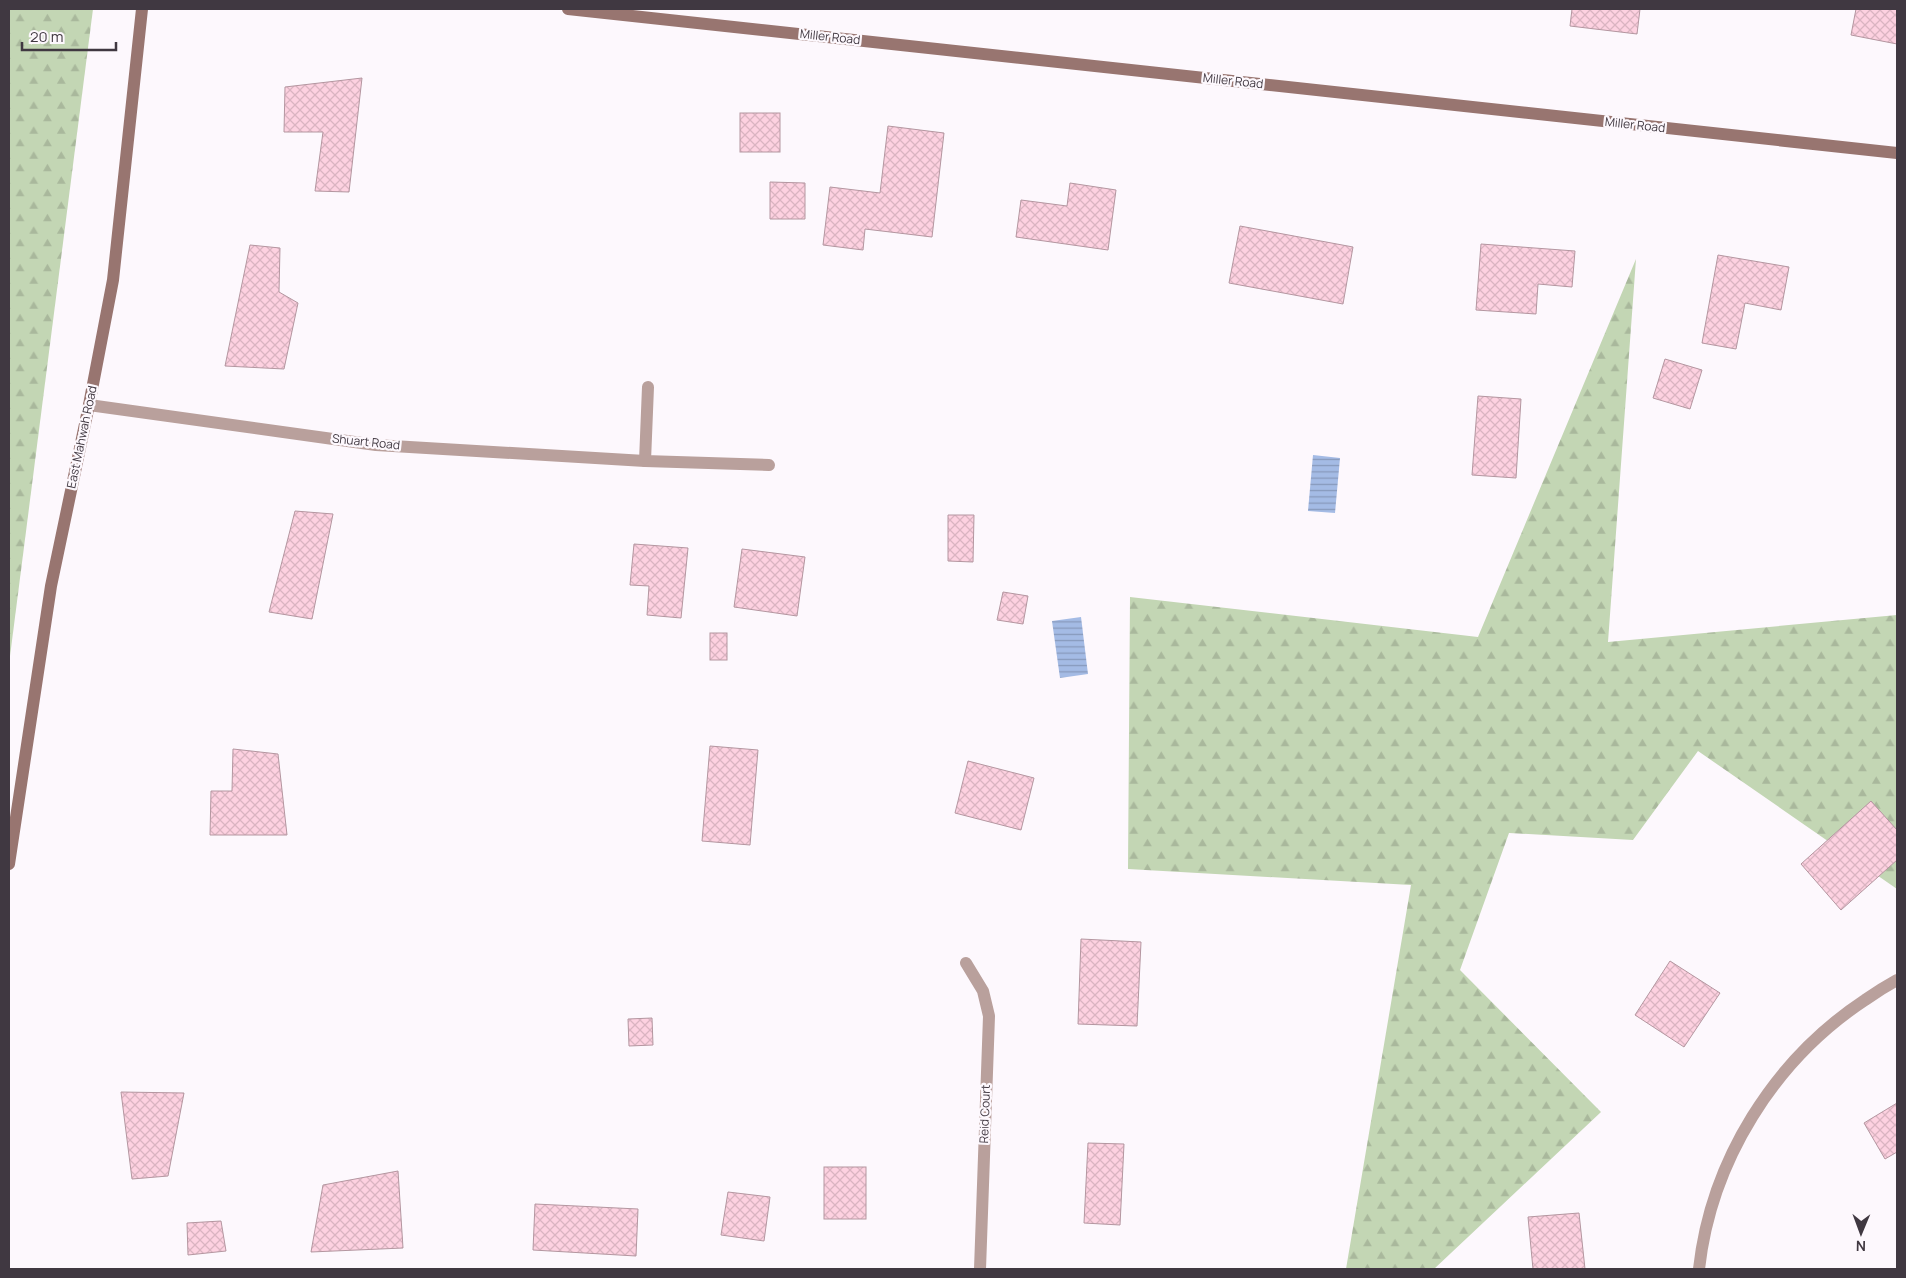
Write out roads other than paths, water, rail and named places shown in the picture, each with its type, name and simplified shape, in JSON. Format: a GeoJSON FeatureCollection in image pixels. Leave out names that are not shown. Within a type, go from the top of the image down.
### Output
{"type":"FeatureCollection","features":[{"type":"Feature","properties":{"kind":"street","name":"East Mahwah Road"},"geometry":{"type":"LineString","coordinates":[[9,864],[51,586],[113,280],[142,9]]}},
{"type":"Feature","properties":{"kind":"street","name":"Miller Road"},"geometry":{"type":"LineString","coordinates":[[568,9],[1897,153]]}},
{"type":"Feature","properties":{"kind":"street"},"geometry":{"type":"LineString","coordinates":[[645,461],[648,387]]}},
{"type":"Feature","properties":{"kind":"street","name":"Shuart Road"},"geometry":{"type":"LineString","coordinates":[[89,405],[376,445],[645,461],[769,465]]}},
{"type":"Feature","properties":{"kind":"street","name":"Reid Court"},"geometry":{"type":"LineString","coordinates":[[966,963],[983,992],[989,1016],[980,1269]]}},
{"type":"Feature","properties":{"kind":"street"},"geometry":{"type":"LineString","coordinates":[[1699,1269],[1702,1246],[1717,1188],[1739,1140],[1766,1094],[1805,1049],[1845,1013],[1897,980]]}},
{"type":"Feature","properties":{"kind":"water"},"geometry":{"type":"Polygon","coordinates":[[[1313,455],[1340,458],[1335,513],[1308,511],[1313,455]]]}},
{"type":"Feature","properties":{"kind":"water"},"geometry":{"type":"Polygon","coordinates":[[[1081,617],[1088,674],[1060,678],[1052,621],[1081,617]]]}}]}
